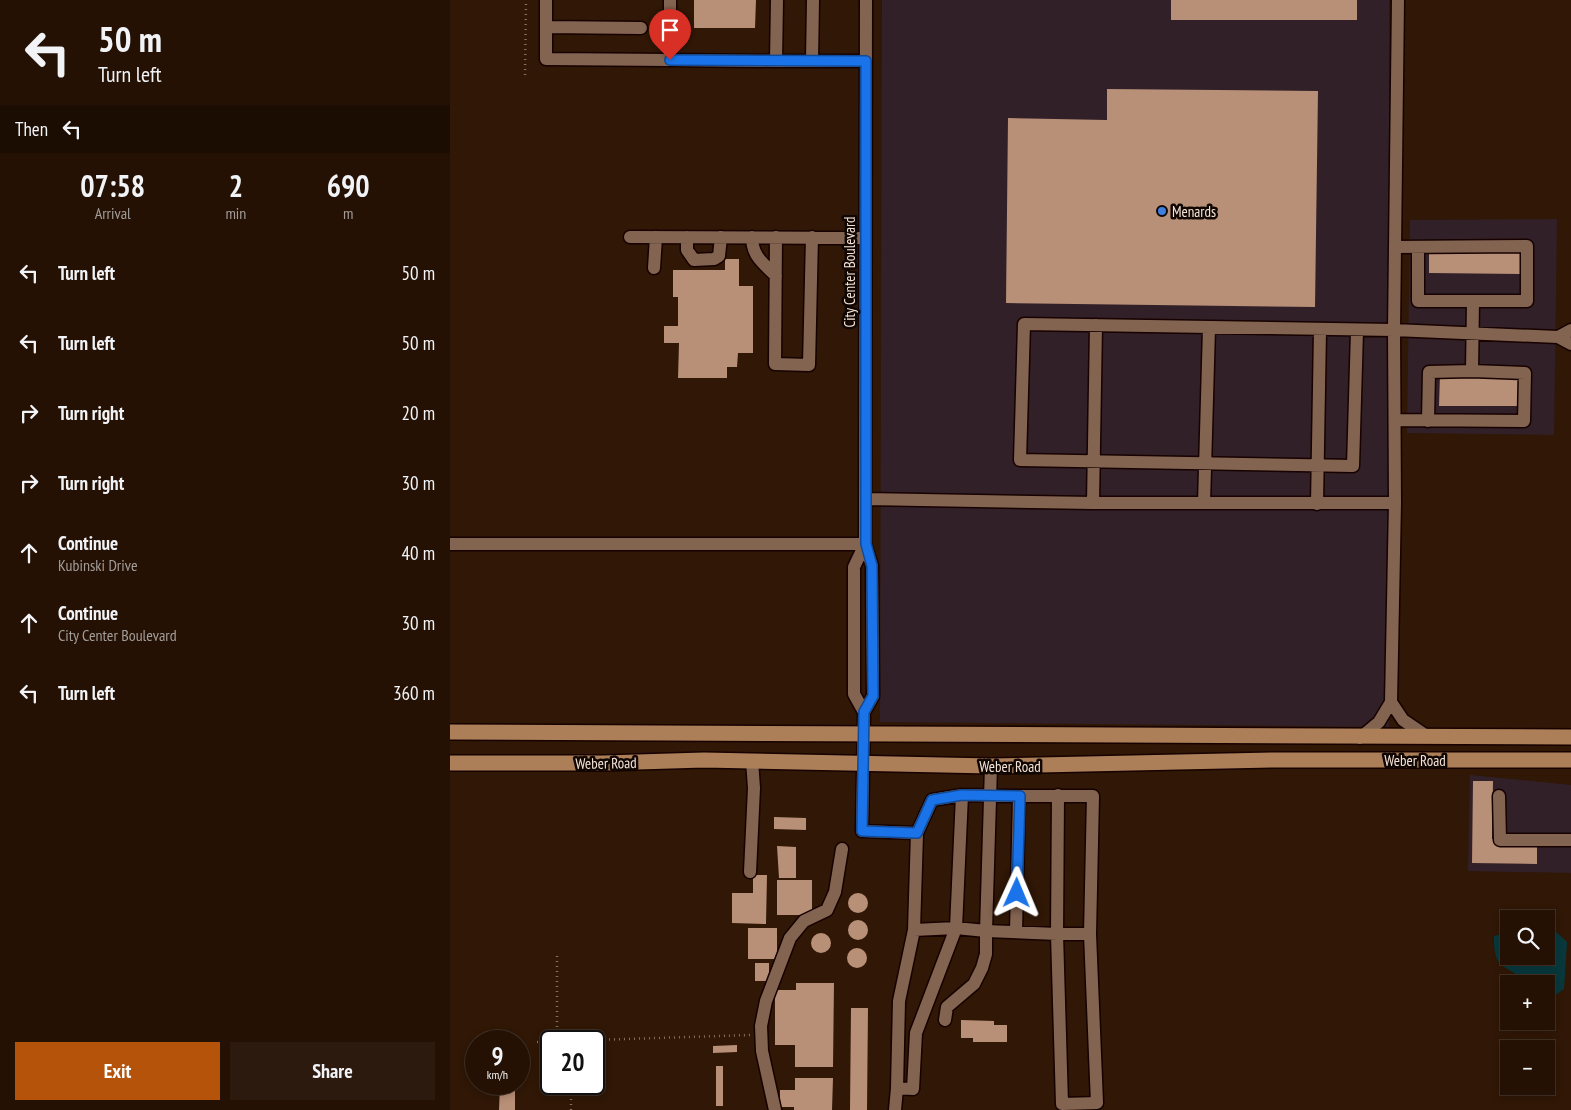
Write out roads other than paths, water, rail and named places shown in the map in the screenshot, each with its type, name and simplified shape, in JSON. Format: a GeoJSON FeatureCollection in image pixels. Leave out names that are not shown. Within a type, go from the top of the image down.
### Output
{"type":"FeatureCollection","features":[{"type":"Feature","properties":{"kind":"main road","name":"Weber Road"},"geometry":{"type":"LineString","coordinates":[[450,732],[863,733],[1360,738],[1571,737]]}},
{"type":"Feature","properties":{"kind":"main road","name":"Weber Road"},"geometry":{"type":"LineString","coordinates":[[450,763],[752,761],[991,766],[1275,760],[1571,760]]}},
{"type":"Feature","properties":{"kind":"street"},"geometry":{"type":"LineString","coordinates":[[546,0],[546,59],[866,61]]}},
{"type":"Feature","properties":{"kind":"street"},"geometry":{"type":"LineString","coordinates":[[670,0],[670,60]]}},
{"type":"Feature","properties":{"kind":"street"},"geometry":{"type":"LineString","coordinates":[[776,61],[777,0]]}},
{"type":"Feature","properties":{"kind":"street"},"geometry":{"type":"LineString","coordinates":[[812,61],[813,0]]}},
{"type":"Feature","properties":{"kind":"street","name":"City Center Boulevard"},"geometry":{"type":"LineString","coordinates":[[864,712],[873,696],[872,566],[866,544],[866,0]]}},
{"type":"Feature","properties":{"kind":"street"},"geometry":{"type":"LineString","coordinates":[[1360,738],[1379,722],[1391,702],[1395,503],[1394,330],[1398,0]]}},
{"type":"Feature","properties":{"kind":"street"},"geometry":{"type":"LineString","coordinates":[[546,27],[642,28]]}},
{"type":"Feature","properties":{"kind":"street"},"geometry":{"type":"LineString","coordinates":[[630,237],[865,238]]}},
{"type":"Feature","properties":{"kind":"street"},"geometry":{"type":"LineString","coordinates":[[654,268],[656,237]]}},
{"type":"Feature","properties":{"kind":"street"},"geometry":{"type":"LineString","coordinates":[[687,237],[687,250],[694,260],[714,259],[719,256],[721,237]]}},
{"type":"Feature","properties":{"kind":"street"},"geometry":{"type":"LineString","coordinates":[[752,237],[752,248],[755,256],[776,276]]}},
{"type":"Feature","properties":{"kind":"street"},"geometry":{"type":"LineString","coordinates":[[776,237],[775,364],[809,365],[812,237]]}},
{"type":"Feature","properties":{"kind":"street"},"geometry":{"type":"LineString","coordinates":[[1395,247],[1527,246],[1526,301],[1418,301],[1418,247]]}},
{"type":"Feature","properties":{"kind":"street"},"geometry":{"type":"LineString","coordinates":[[1472,371],[1474,301]]}},
{"type":"Feature","properties":{"kind":"street"},"geometry":{"type":"LineString","coordinates":[[1356,331],[1353,466],[1020,460],[1024,324],[1356,331],[1394,330],[1558,337],[1571,344]]}},
{"type":"Feature","properties":{"kind":"street"},"geometry":{"type":"LineString","coordinates":[[1093,503],[1096,325]]}},
{"type":"Feature","properties":{"kind":"street"},"geometry":{"type":"LineString","coordinates":[[1204,503],[1209,328]]}},
{"type":"Feature","properties":{"kind":"street"},"geometry":{"type":"LineString","coordinates":[[1317,504],[1320,330]]}},
{"type":"Feature","properties":{"kind":"street"},"geometry":{"type":"LineString","coordinates":[[1558,337],[1571,330]]}},
{"type":"Feature","properties":{"kind":"street"},"geometry":{"type":"LineString","coordinates":[[1395,420],[1524,421],[1525,373],[1429,372],[1428,420]]}},
{"type":"Feature","properties":{"kind":"street"},"geometry":{"type":"LineString","coordinates":[[866,499],[1093,503],[1395,503]]}},
{"type":"Feature","properties":{"kind":"street"},"geometry":{"type":"LineString","coordinates":[[450,544],[866,544]]}},
{"type":"Feature","properties":{"kind":"street","name":"City Center Boulevard"},"geometry":{"type":"LineString","coordinates":[[864,712],[854,694],[854,567],[866,544]]}},
{"type":"Feature","properties":{"kind":"street"},"geometry":{"type":"LineString","coordinates":[[1391,702],[1403,720],[1428,737]]}},
{"type":"Feature","properties":{"kind":"street"},"geometry":{"type":"LineString","coordinates":[[864,712],[862,831],[917,833]]}},
{"type":"Feature","properties":{"kind":"street"},"geometry":{"type":"LineString","coordinates":[[750,872],[754,788],[752,761]]}},
{"type":"Feature","properties":{"kind":"street"},"geometry":{"type":"LineString","coordinates":[[945,1020],[947,1007],[959,999],[974,984],[986,954],[991,766]]}},
{"type":"Feature","properties":{"kind":"street"},"geometry":{"type":"LineString","coordinates":[[895,1110],[900,1001],[914,930],[917,833],[932,800],[962,795],[990,794],[1020,796],[1058,795],[1093,796],[1090,934],[1097,1103],[1062,1104],[1057,934],[1058,795]]}},
{"type":"Feature","properties":{"kind":"street"},"geometry":{"type":"LineString","coordinates":[[897,1088],[913,1089],[916,1033],[956,928],[962,795]]}},
{"type":"Feature","properties":{"kind":"street"},"geometry":{"type":"LineString","coordinates":[[1016,932],[1020,796]]}},
{"type":"Feature","properties":{"kind":"street"},"geometry":{"type":"LineString","coordinates":[[1499,796],[1500,840],[1571,840]]}},
{"type":"Feature","properties":{"kind":"street"},"geometry":{"type":"LineString","coordinates":[[774,1110],[762,1051],[766,1001],[790,938],[804,921],[827,910],[835,892],[842,849]]}},
{"type":"Feature","properties":{"kind":"street"},"geometry":{"type":"LineString","coordinates":[[914,930],[956,928],[986,931],[1090,934]]}},
{"type":"Feature","properties":{"kind":"water"},"geometry":{"type":"Polygon","coordinates":[[[1555,931],[1567,942],[1564,989],[1555,995],[1555,975],[1517,975],[1503,966],[1555,965],[1555,931]]]}},
{"type":"Feature","properties":{"kind":"water"},"geometry":{"type":"Polygon","coordinates":[[[1500,934],[1500,963],[1494,948],[1494,936],[1500,934]]]}},
{"type":"Feature","properties":{"kind":"place","name":"Menards"},"geometry":{"type":"Point","coordinates":[1162,211]}}]}
